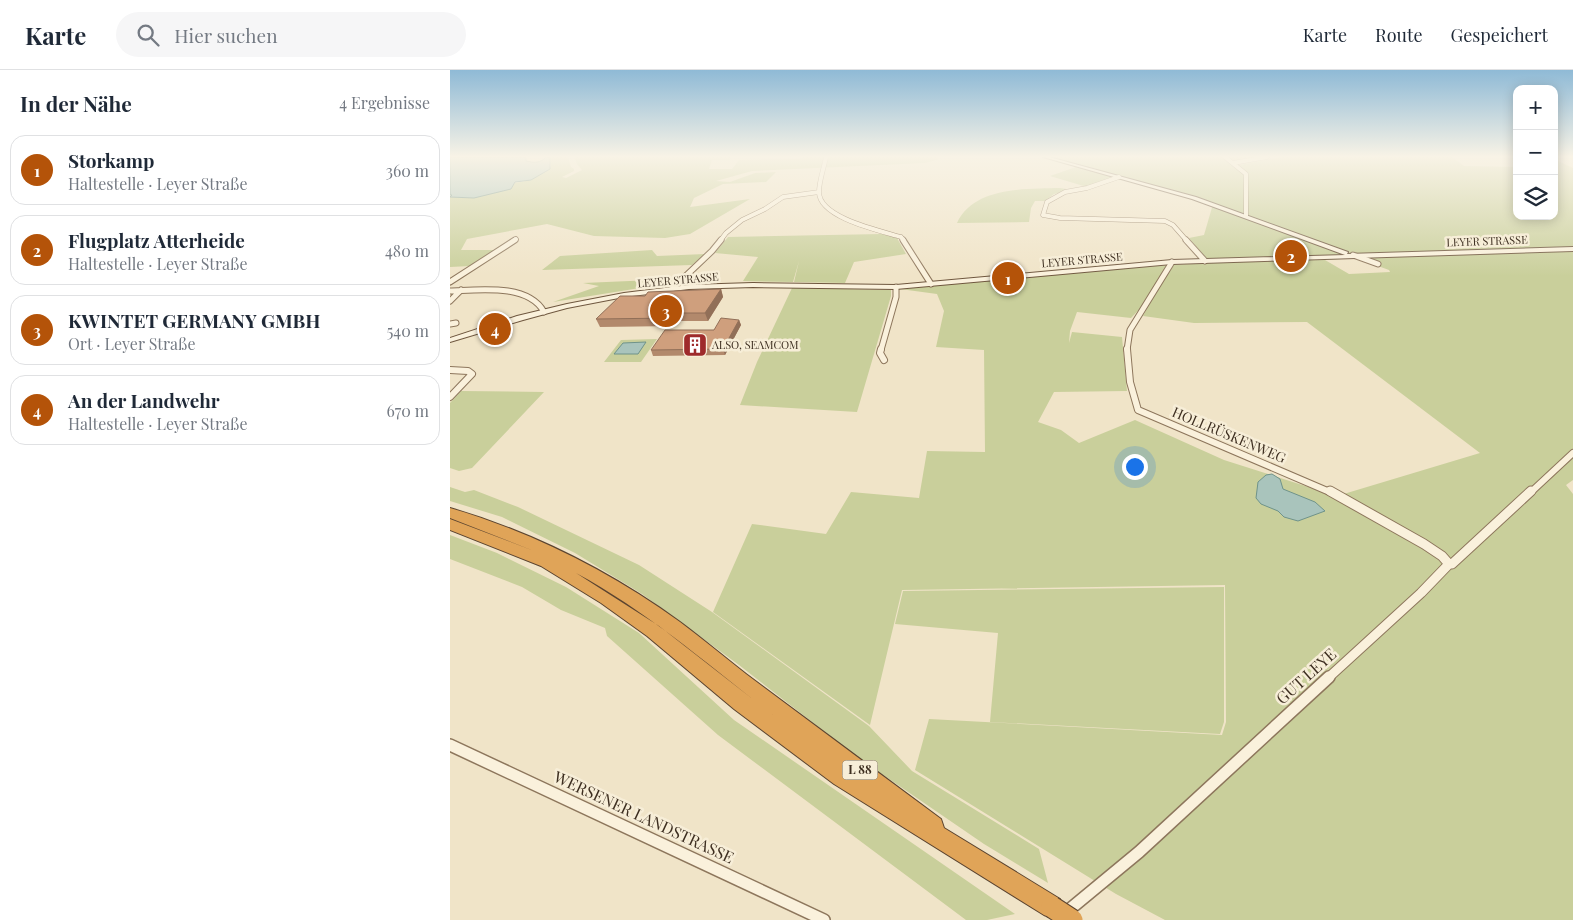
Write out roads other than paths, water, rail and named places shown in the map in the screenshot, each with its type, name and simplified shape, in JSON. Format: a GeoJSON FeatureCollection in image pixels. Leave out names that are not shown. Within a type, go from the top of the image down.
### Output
{"type":"FeatureCollection","features":[{"type":"Feature","properties":{"kind":"highway","name":"L 88"},"geometry":{"type":"LineString","coordinates":[[450,513],[488,525],[558,555],[626,595],[667,622],[993,869],[1054,913],[1072,920]]}},
{"type":"Feature","properties":{"kind":"highway","name":"L 88"},"geometry":{"type":"LineString","coordinates":[[450,524],[546,562],[607,599],[653,631],[741,703],[841,777],[993,869]]}},
{"type":"Feature","properties":{"kind":"street"},"geometry":{"type":"LineString","coordinates":[[672,289],[712,251],[726,233],[742,220],[785,197]]}},
{"type":"Feature","properties":{"kind":"street"},"geometry":{"type":"LineString","coordinates":[[820,197],[821,200],[841,218],[901,237],[931,284]]}},
{"type":"Feature","properties":{"kind":"street"},"geometry":{"type":"LineString","coordinates":[[1056,197],[1047,202],[1043,215],[1060,218],[1164,221],[1173,225],[1205,261]]}},
{"type":"Feature","properties":{"kind":"street"},"geometry":{"type":"LineString","coordinates":[[1189,197],[1355,256]]}},
{"type":"Feature","properties":{"kind":"street"},"geometry":{"type":"LineString","coordinates":[[1246,197],[1246,216]]}},
{"type":"Feature","properties":{"kind":"street"},"geometry":{"type":"LineString","coordinates":[[450,282],[516,239]]}},
{"type":"Feature","properties":{"kind":"street","name":"LEYER STRASSE"},"geometry":{"type":"LineString","coordinates":[[450,340],[544,312],[624,295],[672,289],[753,285],[896,287],[1172,262],[1573,249]]}},
{"type":"Feature","properties":{"kind":"street","name":"HOLLRÜSKENWEG"},"geometry":{"type":"LineString","coordinates":[[1172,262],[1130,330],[1126,340],[1127,357],[1138,410],[1327,490],[1424,544],[1442,556],[1449,564]]}},
{"type":"Feature","properties":{"kind":"street"},"geometry":{"type":"LineString","coordinates":[[884,360],[880,353],[896,297],[896,287]]}},
{"type":"Feature","properties":{"kind":"street"},"geometry":{"type":"LineString","coordinates":[[450,291],[494,289],[511,292],[540,303],[544,312]]}},
{"type":"Feature","properties":{"kind":"street"},"geometry":{"type":"LineString","coordinates":[[450,301],[462,290]]}},
{"type":"Feature","properties":{"kind":"street"},"geometry":{"type":"LineString","coordinates":[[450,370],[468,371],[472,374],[450,398]]}},
{"type":"Feature","properties":{"kind":"street","name":"GUT LEYE"},"geometry":{"type":"LineString","coordinates":[[1054,913],[1139,852],[1421,593],[1449,564],[1452,564],[1573,453]]}},
{"type":"Feature","properties":{"kind":"street","name":"WERSENER LANDSTRASSE"},"geometry":{"type":"LineString","coordinates":[[450,745],[824,920]]}},
{"type":"Feature","properties":{"kind":"water"},"geometry":{"type":"Polygon","coordinates":[[[450,197],[479,197],[474,198],[450,197]]]}},
{"type":"Feature","properties":{"kind":"water"},"geometry":{"type":"Polygon","coordinates":[[[646,342],[638,354],[614,354],[623,343],[646,342]]]}},
{"type":"Feature","properties":{"kind":"water"},"geometry":{"type":"Polygon","coordinates":[[[1272,474],[1280,479],[1283,489],[1315,502],[1325,511],[1298,521],[1284,517],[1278,511],[1261,504],[1256,498],[1258,482],[1266,475],[1272,474]]]}},
{"type":"Feature","properties":{"kind":"place","name":"Flugplatz Atterheide"},"geometry":{"type":"Point","coordinates":[1291,256]}},
{"type":"Feature","properties":{"kind":"place","name":"Storkamp"},"geometry":{"type":"Point","coordinates":[1008,278]}},
{"type":"Feature","properties":{"kind":"place","name":"KWINTET GERMANY GMBH"},"geometry":{"type":"Point","coordinates":[666,311]}},
{"type":"Feature","properties":{"kind":"place","name":"An der Landwehr"},"geometry":{"type":"Point","coordinates":[495,329]}},
{"type":"Feature","properties":{"kind":"place","name":"ALSO, SEAMCOM"},"geometry":{"type":"Point","coordinates":[695,345]}}]}
